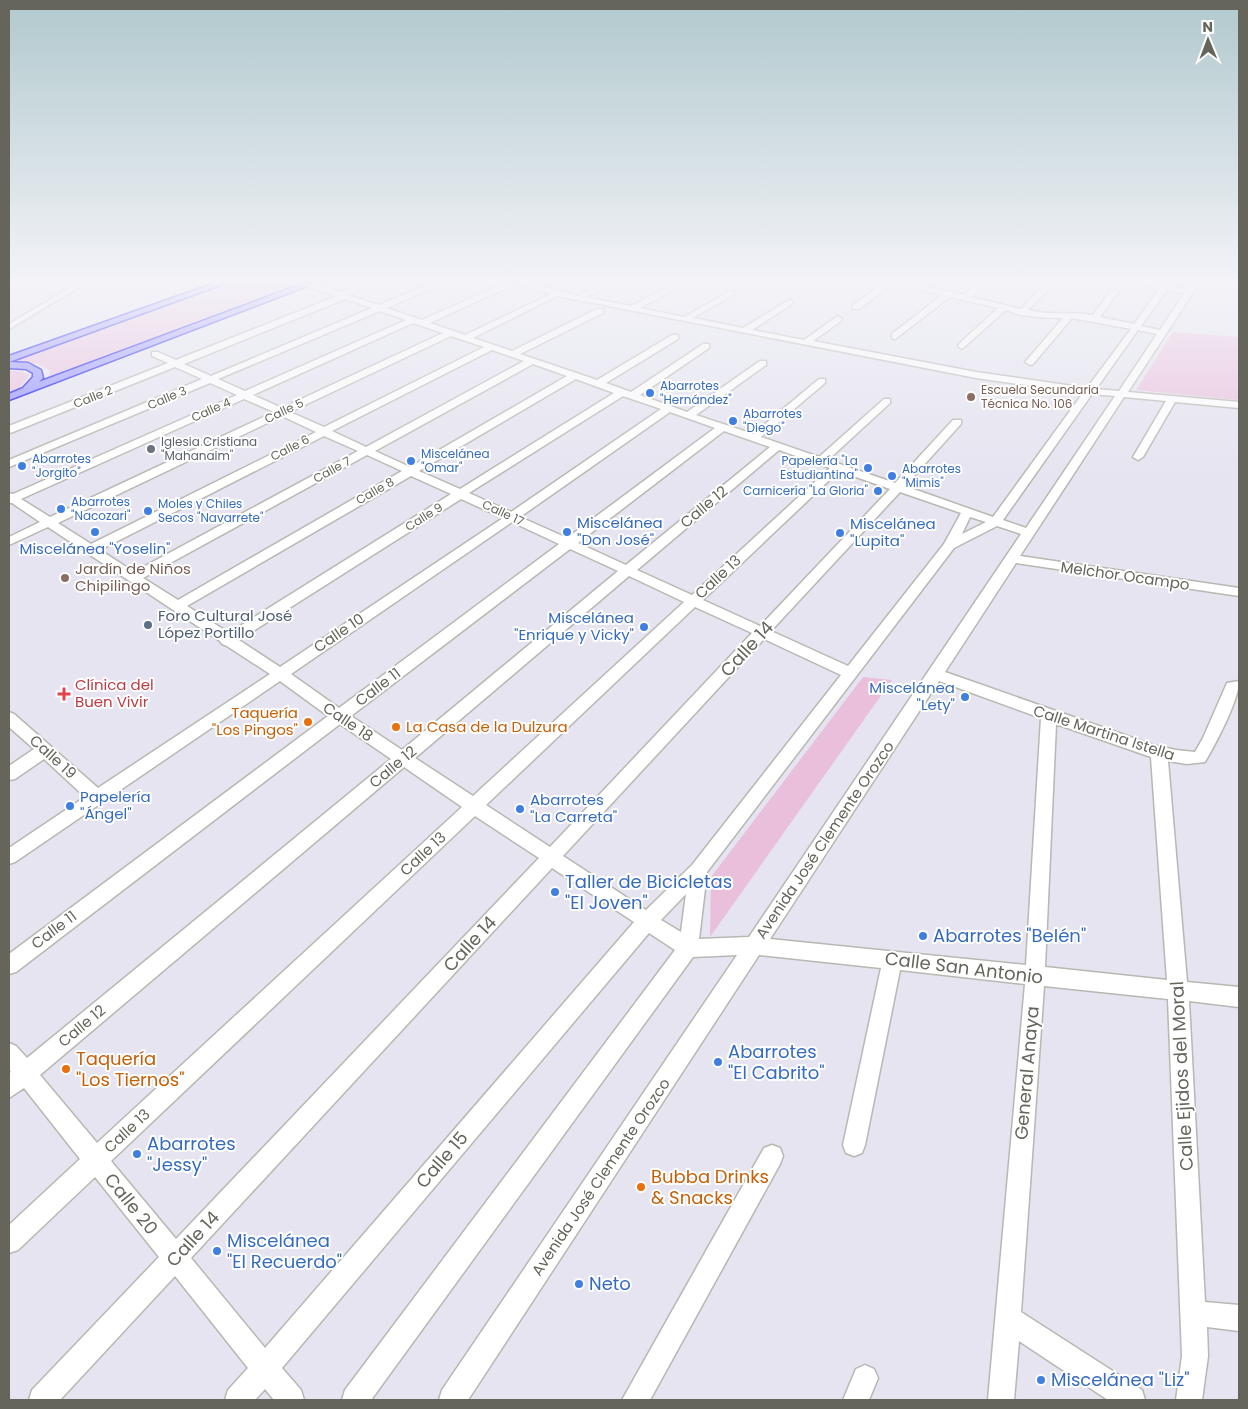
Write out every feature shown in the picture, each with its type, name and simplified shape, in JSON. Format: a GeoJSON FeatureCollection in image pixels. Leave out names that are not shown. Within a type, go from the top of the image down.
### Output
{"type":"FeatureCollection","features":[{"type":"Feature","properties":{"kind":"highway"},"geometry":{"type":"LineString","coordinates":[[9,359],[49,345]]}},
{"type":"Feature","properties":{"kind":"highway"},"geometry":{"type":"LineString","coordinates":[[11,396],[148,345]]}},
{"type":"Feature","properties":{"kind":"highway"},"geometry":{"type":"LineString","coordinates":[[9,364],[33,368],[39,375],[32,386],[11,396]]}},
{"type":"Feature","properties":{"kind":"street","name":"Calle 2"},"geometry":{"type":"LineString","coordinates":[[9,430],[223,345]]}},
{"type":"Feature","properties":{"kind":"street","name":"Calle 3"},"geometry":{"type":"LineString","coordinates":[[9,464],[294,345]]}},
{"type":"Feature","properties":{"kind":"street","name":"Calle 4"},"geometry":{"type":"LineString","coordinates":[[10,498],[362,345]]}},
{"type":"Feature","properties":{"kind":"street","name":"Calle 5"},"geometry":{"type":"LineString","coordinates":[[9,541],[425,345]]}},
{"type":"Feature","properties":{"kind":"street"},"geometry":{"type":"LineString","coordinates":[[484,345],[1029,534]]}},
{"type":"Feature","properties":{"kind":"street"},"geometry":{"type":"LineString","coordinates":[[513,354],[532,345]]}},
{"type":"Feature","properties":{"kind":"street"},"geometry":{"type":"LineString","coordinates":[[598,384],[661,345]]}},
{"type":"Feature","properties":{"kind":"street"},"geometry":{"type":"LineString","coordinates":[[819,345],[976,375],[1090,391],[1239,406]]}},
{"type":"Feature","properties":{"kind":"street"},"geometry":{"type":"LineString","coordinates":[[1030,362],[1045,345]]}},
{"type":"Feature","properties":{"kind":"street"},"geometry":{"type":"LineString","coordinates":[[950,545],[995,522],[1123,345]]}},
{"type":"Feature","properties":{"kind":"street","name":"Avenida José Clemente Orozco"},"geometry":{"type":"LineString","coordinates":[[452,1400],[1154,345]]}},
{"type":"Feature","properties":{"kind":"street","name":"Calle 9"},"geometry":{"type":"LineString","coordinates":[[227,641],[460,494],[706,346]]}},
{"type":"Feature","properties":{"kind":"street","name":"Calle 6"},"geometry":{"type":"LineString","coordinates":[[90,550],[490,347]]}},
{"type":"Feature","properties":{"kind":"street","name":"Calle 17"},"geometry":{"type":"LineString","coordinates":[[155,354],[851,672]]}},
{"type":"Feature","properties":{"kind":"street","name":"Calle 7"},"geometry":{"type":"LineString","coordinates":[[132,578],[532,361]]}},
{"type":"Feature","properties":{"kind":"street"},"geometry":{"type":"LineString","coordinates":[[689,416],[763,363]]}},
{"type":"Feature","properties":{"kind":"street","name":"Calle 8"},"geometry":{"type":"LineString","coordinates":[[176,607],[575,376]]}},
{"type":"Feature","properties":{"kind":"street"},"geometry":{"type":"LineString","coordinates":[[754,438],[822,381]]}},
{"type":"Feature","properties":{"kind":"street"},"geometry":{"type":"LineString","coordinates":[[1138,457],[1172,399]]}},
{"type":"Feature","properties":{"kind":"street","name":"Calle 13"},"geometry":{"type":"LineString","coordinates":[[9,1241],[694,601],[829,464],[886,400]]}},
{"type":"Feature","properties":{"kind":"street","name":"Calle 10"},"geometry":{"type":"LineString","coordinates":[[9,857],[513,518],[669,408]]}},
{"type":"Feature","properties":{"kind":"street","name":"Calle 14"},"geometry":{"type":"LineString","coordinates":[[42,1400],[898,488],[957,422]]}},
{"type":"Feature","properties":{"kind":"street","name":"Calle 11"},"geometry":{"type":"LineString","coordinates":[[9,965],[723,427]]}},
{"type":"Feature","properties":{"kind":"street","name":"Calle 12"},"geometry":{"type":"LineString","coordinates":[[17,1080],[778,446]]}},
{"type":"Feature","properties":{"kind":"street","name":"Calle 18"},"geometry":{"type":"LineString","coordinates":[[10,498],[279,674],[688,948]]}},
{"type":"Feature","properties":{"kind":"street"},"geometry":{"type":"LineString","coordinates":[[355,1400],[688,948],[698,870],[950,545],[967,512]]}},
{"type":"Feature","properties":{"kind":"street","name":"Melchor Ocampo"},"geometry":{"type":"LineString","coordinates":[[1012,559],[1239,592]]}},
{"type":"Feature","properties":{"kind":"street","name":"Calle Martina Istella"},"geometry":{"type":"LineString","coordinates":[[936,674],[1049,716],[1159,753],[1184,759],[1199,758],[1210,740],[1236,686]]}},
{"type":"Feature","properties":{"kind":"street","name":"General Anaya"},"geometry":{"type":"LineString","coordinates":[[1001,1400],[1035,977],[1049,716]]}},
{"type":"Feature","properties":{"kind":"street","name":"Calle 19"},"geometry":{"type":"LineString","coordinates":[[9,718],[97,797]]}},
{"type":"Feature","properties":{"kind":"street"},"geometry":{"type":"LineString","coordinates":[[9,774],[45,750]]}},
{"type":"Feature","properties":{"kind":"street","name":"Calle Ejidos del Moral"},"geometry":{"type":"LineString","coordinates":[[1159,753],[1178,991],[1195,1356],[1189,1400]]}},
{"type":"Feature","properties":{"kind":"street","name":"Calle 15"},"geometry":{"type":"LineString","coordinates":[[238,1400],[646,921],[698,870]]}},
{"type":"Feature","properties":{"kind":"street","name":"Calle San Antonio"},"geometry":{"type":"LineString","coordinates":[[688,948],[755,946],[1239,997]]}},
{"type":"Feature","properties":{"kind":"street"},"geometry":{"type":"LineString","coordinates":[[854,1145],[892,960]]}},
{"type":"Feature","properties":{"kind":"street","name":"Calle 20"},"geometry":{"type":"LineString","coordinates":[[9,1053],[17,1080],[96,1160],[291,1400]]}},
{"type":"Feature","properties":{"kind":"street"},"geometry":{"type":"LineString","coordinates":[[635,1400],[772,1156]]}},
{"type":"Feature","properties":{"kind":"street"},"geometry":{"type":"LineString","coordinates":[[1192,1313],[1239,1318]]}},
{"type":"Feature","properties":{"kind":"street"},"geometry":{"type":"LineString","coordinates":[[1007,1318],[1132,1400]]}},
{"type":"Feature","properties":{"kind":"shaded area"},"geometry":{"type":"Polygon","coordinates":[[[57,345],[145,345],[45,383],[51,371],[36,363],[9,362],[57,345]]]}},
{"type":"Feature","properties":{"kind":"shaded area"},"geometry":{"type":"Polygon","coordinates":[[[1165,345],[1239,345],[1239,400],[1136,390],[1165,345]]]}},
{"type":"Feature","properties":{"kind":"shaded area"},"geometry":{"type":"Polygon","coordinates":[[[9,371],[18,371],[30,375],[14,394],[9,396],[9,371]]]}},
{"type":"Feature","properties":{"kind":"shaded area"},"geometry":{"type":"Polygon","coordinates":[[[863,677],[892,680],[710,937],[711,877],[863,677]]]}},
{"type":"Feature","properties":{"kind":"place","name":"Abarrotes \"Hernández\""},"geometry":{"type":"Point","coordinates":[650,393]}},
{"type":"Feature","properties":{"kind":"place","name":"Escuela Secundaria Técnica No. 106"},"geometry":{"type":"Point","coordinates":[971,397]}},
{"type":"Feature","properties":{"kind":"place","name":"Abarrotes \"Diego\""},"geometry":{"type":"Point","coordinates":[733,421]}},
{"type":"Feature","properties":{"kind":"place","name":"Iglesia Cristiana \"Mahanaim\""},"geometry":{"type":"Point","coordinates":[151,449]}},
{"type":"Feature","properties":{"kind":"place","name":"Miscelánea \"Omar\""},"geometry":{"type":"Point","coordinates":[411,461]}},
{"type":"Feature","properties":{"kind":"place","name":"Abarrotes \"Jorgito\""},"geometry":{"type":"Point","coordinates":[22,466]}},
{"type":"Feature","properties":{"kind":"place","name":"Papelería \"La Estudiantina\""},"geometry":{"type":"Point","coordinates":[868,468]}},
{"type":"Feature","properties":{"kind":"place","name":"Abarrotes \"Mimis\""},"geometry":{"type":"Point","coordinates":[892,476]}},
{"type":"Feature","properties":{"kind":"place","name":"Carnicería \"La Gloria\""},"geometry":{"type":"Point","coordinates":[878,491]}},
{"type":"Feature","properties":{"kind":"place","name":"Abarrotes \"Nacozari\""},"geometry":{"type":"Point","coordinates":[61,509]}},
{"type":"Feature","properties":{"kind":"place","name":"Moles y Chiles Secos \"Navarrete\""},"geometry":{"type":"Point","coordinates":[148,511]}},
{"type":"Feature","properties":{"kind":"place","name":"Miscelánea \"Yoselin\""},"geometry":{"type":"Point","coordinates":[95,532]}},
{"type":"Feature","properties":{"kind":"place","name":"Miscelánea \"Don José\""},"geometry":{"type":"Point","coordinates":[567,532]}},
{"type":"Feature","properties":{"kind":"place","name":"Miscelánea \"Lupita\""},"geometry":{"type":"Point","coordinates":[840,533]}},
{"type":"Feature","properties":{"kind":"place","name":"Jardín de Niños Chipilingo"},"geometry":{"type":"Point","coordinates":[65,578]}},
{"type":"Feature","properties":{"kind":"place","name":"Foro Cultural José López Portillo"},"geometry":{"type":"Point","coordinates":[148,625]}},
{"type":"Feature","properties":{"kind":"place","name":"Miscelánea \"Enrique y Vicky\""},"geometry":{"type":"Point","coordinates":[644,627]}},
{"type":"Feature","properties":{"kind":"place","name":"Clínica del Buen Vivir"},"geometry":{"type":"Point","coordinates":[64,694]}},
{"type":"Feature","properties":{"kind":"place","name":"Miscelánea \"Lety\""},"geometry":{"type":"Point","coordinates":[965,697]}},
{"type":"Feature","properties":{"kind":"place","name":"Taquería \"Los Pingos\""},"geometry":{"type":"Point","coordinates":[308,722]}},
{"type":"Feature","properties":{"kind":"place","name":"La Casa de la Dulzura"},"geometry":{"type":"Point","coordinates":[396,727]}},
{"type":"Feature","properties":{"kind":"place","name":"Papelería \"Ángel\""},"geometry":{"type":"Point","coordinates":[70,806]}},
{"type":"Feature","properties":{"kind":"place","name":"Abarrotes \"La Carreta\""},"geometry":{"type":"Point","coordinates":[520,809]}},
{"type":"Feature","properties":{"kind":"place","name":"Taller de Bicicletas \"El Joven\""},"geometry":{"type":"Point","coordinates":[555,892]}},
{"type":"Feature","properties":{"kind":"place","name":"Abarrotes \"Belén\""},"geometry":{"type":"Point","coordinates":[923,936]}},
{"type":"Feature","properties":{"kind":"place","name":"Abarrotes \"El Cabrito\""},"geometry":{"type":"Point","coordinates":[718,1062]}},
{"type":"Feature","properties":{"kind":"place","name":"Taquería \"Los Tiernos\""},"geometry":{"type":"Point","coordinates":[66,1069]}},
{"type":"Feature","properties":{"kind":"place","name":"Abarrotes \"Jessy\""},"geometry":{"type":"Point","coordinates":[137,1154]}},
{"type":"Feature","properties":{"kind":"place","name":"Bubba Drinks & Snacks"},"geometry":{"type":"Point","coordinates":[641,1187]}},
{"type":"Feature","properties":{"kind":"place","name":"Miscelánea \"El Recuerdo\""},"geometry":{"type":"Point","coordinates":[217,1251]}},
{"type":"Feature","properties":{"kind":"place","name":"Neto"},"geometry":{"type":"Point","coordinates":[579,1284]}},
{"type":"Feature","properties":{"kind":"place","name":"Miscelánea \"Liz\""},"geometry":{"type":"Point","coordinates":[1041,1380]}}]}
